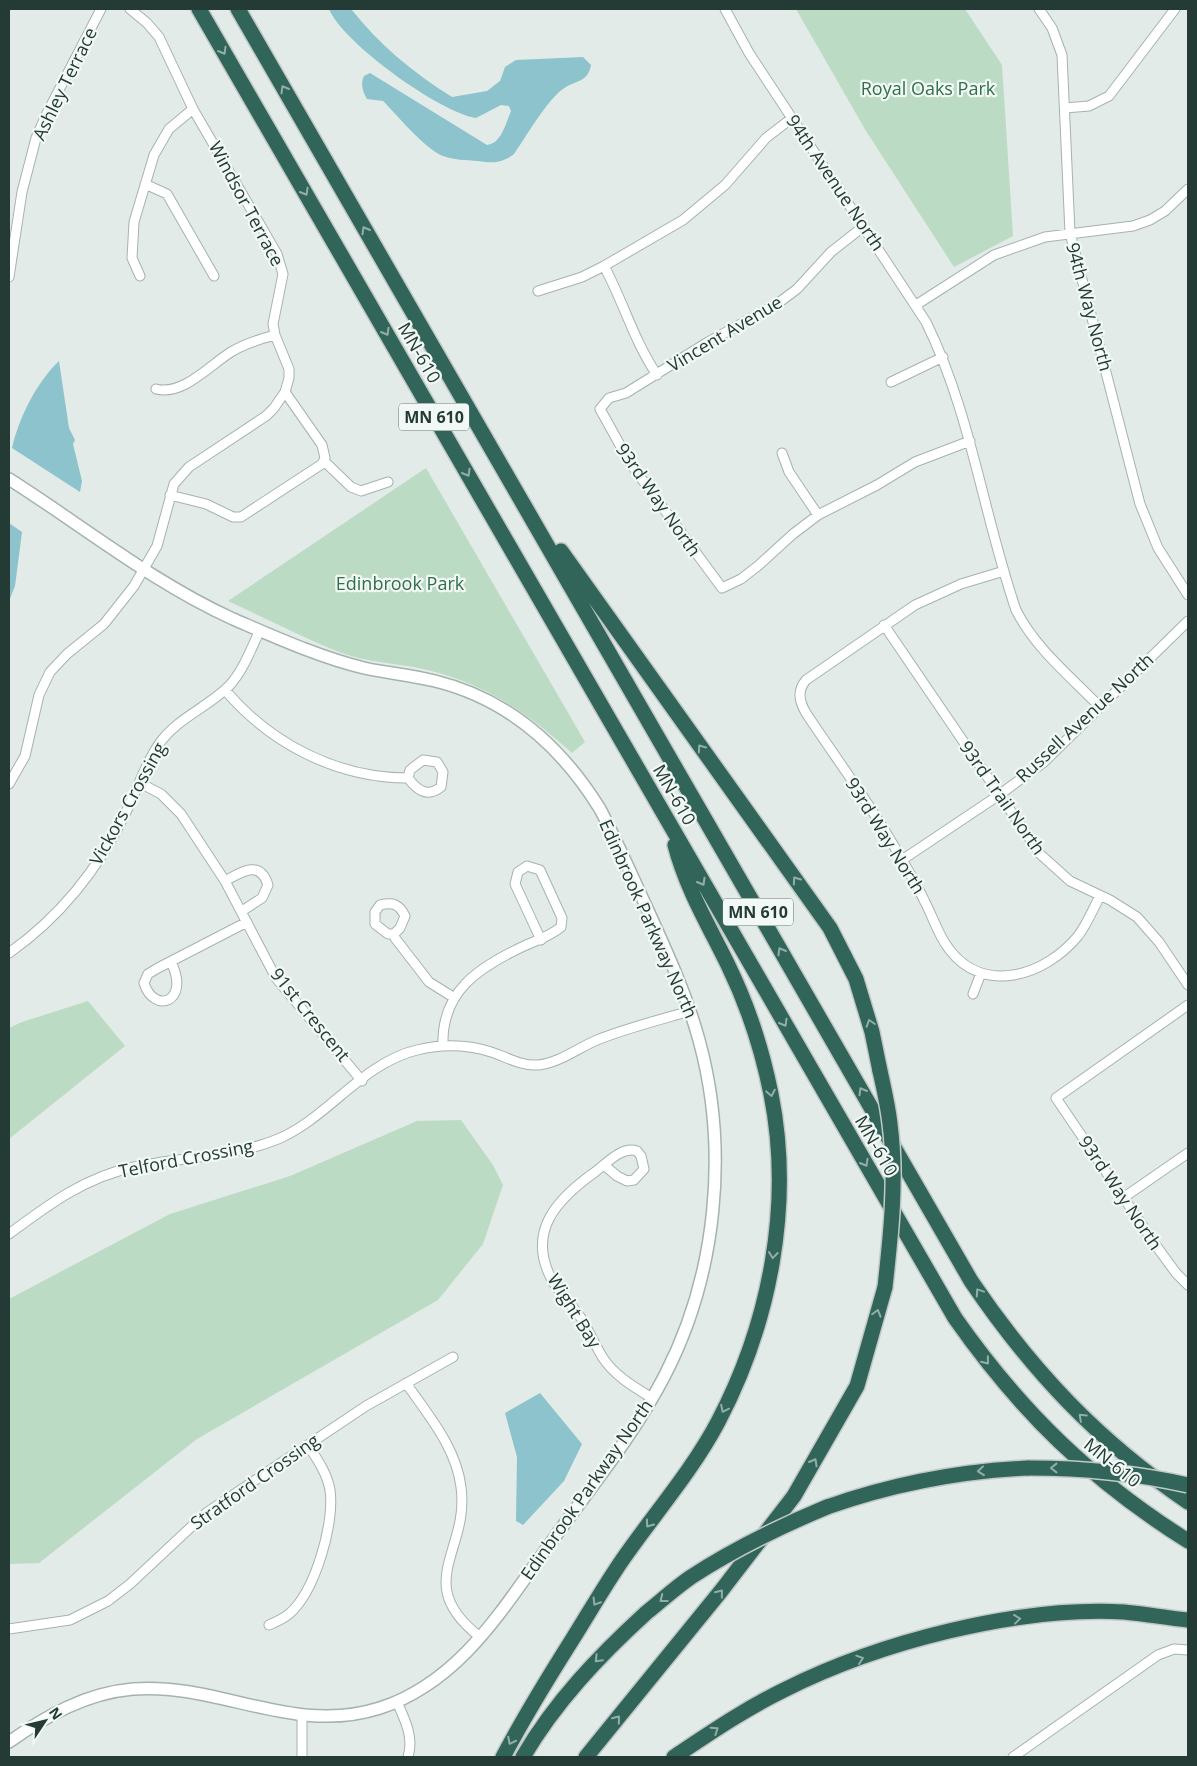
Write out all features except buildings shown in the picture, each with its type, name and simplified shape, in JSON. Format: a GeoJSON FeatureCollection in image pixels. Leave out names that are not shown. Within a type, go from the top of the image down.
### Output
{"type":"FeatureCollection","features":[{"type":"Feature","properties":{"kind":"highway","name":"MN-610"},"geometry":{"type":"LineString","coordinates":[[199,9],[955,1318],[980,1354],[1061,1446],[1131,1503],[1188,1541]]}},
{"type":"Feature","properties":{"kind":"highway","name":"MN-610"},"geometry":{"type":"LineString","coordinates":[[238,9],[971,1281],[1013,1341],[1068,1404],[1130,1461],[1188,1502]]}},
{"type":"Feature","properties":{"kind":"highway"},"geometry":{"type":"LineString","coordinates":[[390,272],[560,550],[830,928],[856,979],[872,1032],[890,1124],[894,1170],[892,1231],[885,1287],[857,1386],[794,1496],[721,1592],[586,1757]]}},
{"type":"Feature","properties":{"kind":"highway"},"geometry":{"type":"LineString","coordinates":[[503,1757],[545,1684],[622,1561],[704,1447],[717,1423],[750,1349],[772,1264],[779,1180],[772,1096],[758,1040],[740,992],[681,870],[669,825]]}},
{"type":"Feature","properties":{"kind":"highway"},"geometry":{"type":"LineString","coordinates":[[523,1757],[555,1710],[585,1673],[646,1613],[690,1578],[732,1552],[772,1530],[826,1507],[863,1494],[925,1478],[998,1469],[1092,1469],[1130,1473],[1188,1485]]}},
{"type":"Feature","properties":{"kind":"highway"},"geometry":{"type":"LineString","coordinates":[[674,1757],[725,1723],[783,1690],[831,1668],[914,1641],[1000,1621],[1065,1614],[1124,1612],[1188,1620]]}},
{"type":"Feature","properties":{"kind":"street","name":"Ashley Terrace"},"geometry":{"type":"LineString","coordinates":[[9,278],[22,192],[36,138],[101,9]]}},
{"type":"Feature","properties":{"kind":"street","name":"Windsor Terrace"},"geometry":{"type":"LineString","coordinates":[[130,9],[147,23],[159,37],[193,108],[281,264],[282,285],[273,324],[275,335],[288,369],[289,378],[285,392]]}},
{"type":"Feature","properties":{"kind":"street","name":"94th Avenue North"},"geometry":{"type":"LineString","coordinates":[[725,9],[743,43],[916,306],[943,357],[959,400],[1016,610],[1029,633],[1100,707]]}},
{"type":"Feature","properties":{"kind":"street","name":"94th Way North"},"geometry":{"type":"LineString","coordinates":[[1039,9],[1052,28],[1062,55],[1066,188],[1070,233],[1140,504],[1158,548],[1188,595]]}},
{"type":"Feature","properties":{"kind":"street"},"geometry":{"type":"LineString","coordinates":[[1064,108],[1089,106],[1109,96],[1175,9]]}},
{"type":"Feature","properties":{"kind":"street"},"geometry":{"type":"LineString","coordinates":[[140,276],[132,258],[134,222],[154,155],[169,129],[193,108]]}},
{"type":"Feature","properties":{"kind":"street"},"geometry":{"type":"LineString","coordinates":[[538,291],[582,277],[683,220],[725,186],[766,138],[792,118]]}},
{"type":"Feature","properties":{"kind":"street"},"geometry":{"type":"LineString","coordinates":[[145,184],[167,194],[214,276]]}},
{"type":"Feature","properties":{"kind":"street"},"geometry":{"type":"LineString","coordinates":[[916,306],[994,255],[1036,240],[1070,233],[1133,226],[1150,220],[1171,206],[1188,189]]}},
{"type":"Feature","properties":{"kind":"street","name":"Vincent Avenue"},"geometry":{"type":"LineString","coordinates":[[600,409],[609,398],[626,393],[708,342],[777,304],[797,289],[831,252],[864,226]]}},
{"type":"Feature","properties":{"kind":"street"},"geometry":{"type":"LineString","coordinates":[[604,266],[623,303],[636,340],[657,375]]}},
{"type":"Feature","properties":{"kind":"street"},"geometry":{"type":"LineString","coordinates":[[156,389],[168,389],[183,385],[232,352],[275,335]]}},
{"type":"Feature","properties":{"kind":"street"},"geometry":{"type":"LineString","coordinates":[[891,382],[943,357]]}},
{"type":"Feature","properties":{"kind":"street"},"geometry":{"type":"LineString","coordinates":[[9,784],[25,756],[40,695],[50,672],[58,661],[116,611],[157,546],[174,484],[189,467],[266,416],[285,392],[325,451],[324,461]]}},
{"type":"Feature","properties":{"kind":"street","name":"93rd Way North"},"geometry":{"type":"LineString","coordinates":[[600,409],[630,463],[722,588],[740,579],[759,565],[793,534],[818,515]]}},
{"type":"Feature","properties":{"kind":"street"},"geometry":{"type":"LineString","coordinates":[[782,453],[789,472],[818,515],[889,478],[915,462],[970,441]]}},
{"type":"Feature","properties":{"kind":"street"},"geometry":{"type":"LineString","coordinates":[[324,461],[351,487],[361,490],[388,482]]}},
{"type":"Feature","properties":{"kind":"street"},"geometry":{"type":"LineString","coordinates":[[170,495],[206,504],[228,516],[240,516],[324,461]]}},
{"type":"Feature","properties":{"kind":"street","name":"Edinbrook Parkway North"},"geometry":{"type":"LineString","coordinates":[[9,479],[143,571],[205,605],[260,630],[341,661],[435,681],[464,690],[503,708],[536,731],[571,766],[600,809],[667,952],[690,1011],[706,1068],[712,1114],[715,1166],[712,1218],[703,1268],[689,1316],[666,1374],[620,1448],[480,1638],[442,1676],[396,1702],[350,1715],[302,1716],[180,1691],[131,1689],[112,1692],[70,1706],[40,1721],[9,1742]]}},
{"type":"Feature","properties":{"kind":"street"},"geometry":{"type":"LineString","coordinates":[[884,625],[937,593],[1004,571]]}},
{"type":"Feature","properties":{"kind":"street","name":"Russell Avenue North"},"geometry":{"type":"LineString","coordinates":[[902,860],[999,795],[1044,762],[1188,621]]}},
{"type":"Feature","properties":{"kind":"street","name":"93rd Way North"},"geometry":{"type":"LineString","coordinates":[[884,625],[812,675],[800,691],[800,701],[902,860],[949,949],[959,960],[981,973],[1004,978],[1021,975],[1036,969],[1072,942],[1080,934],[1100,896]]}},
{"type":"Feature","properties":{"kind":"street","name":"93rd Trail North"},"geometry":{"type":"LineString","coordinates":[[884,625],[1040,854],[1070,881],[1126,909],[1148,928],[1188,985]]}},
{"type":"Feature","properties":{"kind":"street","name":"Vickors Crossing"},"geometry":{"type":"LineString","coordinates":[[9,953],[47,922],[94,868],[114,837],[158,744],[171,729],[225,690],[246,660],[260,630]]}},
{"type":"Feature","properties":{"kind":"street"},"geometry":{"type":"LineString","coordinates":[[225,690],[251,717],[295,749],[345,769],[371,775],[408,778]]}},
{"type":"Feature","properties":{"kind":"street","name":"91st Crescent"},"geometry":{"type":"LineString","coordinates":[[140,782],[161,794],[181,814],[225,881],[276,978],[293,1000],[337,1048],[362,1081]]}},
{"type":"Feature","properties":{"kind":"street"},"geometry":{"type":"LineString","coordinates":[[443,1046],[444,1024],[453,997],[472,978],[502,958],[550,936],[561,927],[562,918],[540,870],[527,866],[518,872],[516,884],[541,940]]}},
{"type":"Feature","properties":{"kind":"street"},"geometry":{"type":"LineString","coordinates":[[225,881],[247,870],[260,872],[266,878],[268,885],[262,898],[242,911]]}},
{"type":"Feature","properties":{"kind":"street"},"geometry":{"type":"LineString","coordinates":[[170,962],[177,975],[176,993],[171,998],[163,1001],[153,999],[147,992],[144,983],[148,974],[170,962],[246,922]]}},
{"type":"Feature","properties":{"kind":"street"},"geometry":{"type":"LineString","coordinates":[[394,934],[429,982],[453,997]]}},
{"type":"Feature","properties":{"kind":"street"},"geometry":{"type":"LineString","coordinates":[[973,994],[981,973]]}},
{"type":"Feature","properties":{"kind":"street","name":"93rd Way North"},"geometry":{"type":"LineString","coordinates":[[1188,1005],[1056,1098],[1176,1274],[1188,1285]]}},
{"type":"Feature","properties":{"kind":"street","name":"Telford Crossing"},"geometry":{"type":"LineString","coordinates":[[9,1234],[64,1195],[108,1174],[156,1162],[257,1146],[279,1139],[298,1128],[362,1081],[402,1055],[443,1046],[481,1049],[524,1064],[544,1064],[598,1040],[690,1011]]}},
{"type":"Feature","properties":{"kind":"street"},"geometry":{"type":"LineString","coordinates":[[1123,1198],[1188,1153]]}},
{"type":"Feature","properties":{"kind":"street","name":"Wight Bay"},"geometry":{"type":"LineString","coordinates":[[604,1166],[572,1188],[552,1211],[543,1240],[544,1256],[547,1270],[554,1284],[575,1310],[604,1359],[617,1375],[652,1398]]}},
{"type":"Feature","properties":{"kind":"street","name":"Stratford Crossing"},"geometry":{"type":"LineString","coordinates":[[9,1629],[70,1620],[102,1605],[121,1593],[206,1512],[406,1383],[453,1357]]}},
{"type":"Feature","properties":{"kind":"street"},"geometry":{"type":"LineString","coordinates":[[406,1383],[449,1448],[459,1473],[462,1502],[445,1586],[452,1609],[459,1619],[480,1638]]}},
{"type":"Feature","properties":{"kind":"street"},"geometry":{"type":"LineString","coordinates":[[269,1625],[290,1614],[304,1595],[317,1566],[327,1529],[330,1512],[329,1487],[326,1475],[308,1445]]}},
{"type":"Feature","properties":{"kind":"street"},"geometry":{"type":"LineString","coordinates":[[1013,1757],[1158,1655],[1174,1649],[1188,1650]]}},
{"type":"Feature","properties":{"kind":"street"},"geometry":{"type":"LineString","coordinates":[[396,1702],[409,1733],[411,1746],[408,1757]]}},
{"type":"Feature","properties":{"kind":"street"},"geometry":{"type":"LineString","coordinates":[[302,1716],[302,1757]]}},
{"type":"Feature","properties":{"kind":"green space","name":"Royal Oaks Park"},"geometry":{"type":"Polygon","coordinates":[[[796,9],[965,9],[1002,65],[1013,236],[954,267],[866,131],[796,9]]]}},
{"type":"Feature","properties":{"kind":"green space","name":"Edinbrook Park"},"geometry":{"type":"Polygon","coordinates":[[[426,468],[585,742],[572,753],[539,725],[488,692],[450,676],[428,670],[350,656],[297,634],[228,601],[426,468]]]}},
{"type":"Feature","properties":{"kind":"green space"},"geometry":{"type":"Polygon","coordinates":[[[88,1001],[125,1046],[9,1139],[9,1028],[88,1001]]]}},
{"type":"Feature","properties":{"kind":"green space"},"geometry":{"type":"Polygon","coordinates":[[[461,1120],[493,1165],[503,1185],[483,1244],[438,1300],[197,1439],[39,1563],[9,1564],[9,1299],[170,1214],[290,1176],[417,1121],[461,1120]]]}},
{"type":"Feature","properties":{"kind":"water"},"geometry":{"type":"Polygon","coordinates":[[[329,9],[351,9],[397,57],[452,97],[487,91],[500,81],[505,67],[516,60],[583,57],[591,65],[584,78],[563,89],[550,101],[514,154],[501,161],[493,162],[460,160],[443,156],[428,146],[383,101],[367,99],[362,88],[364,76],[370,73],[487,145],[496,141],[502,132],[511,111],[509,106],[501,105],[476,118],[439,103],[417,90],[372,57],[353,40],[329,9]]]}},
{"type":"Feature","properties":{"kind":"water"},"geometry":{"type":"Polygon","coordinates":[[[59,361],[69,428],[75,440],[73,444],[82,481],[80,492],[12,448],[19,425],[36,390],[59,361]]]}},
{"type":"Feature","properties":{"kind":"water"},"geometry":{"type":"Polygon","coordinates":[[[9,523],[22,532],[15,586],[9,601],[9,523]]]}},
{"type":"Feature","properties":{"kind":"water"},"geometry":{"type":"Polygon","coordinates":[[[540,1393],[582,1444],[564,1481],[523,1525],[516,1521],[517,1457],[505,1413],[540,1393]]]}}]}
